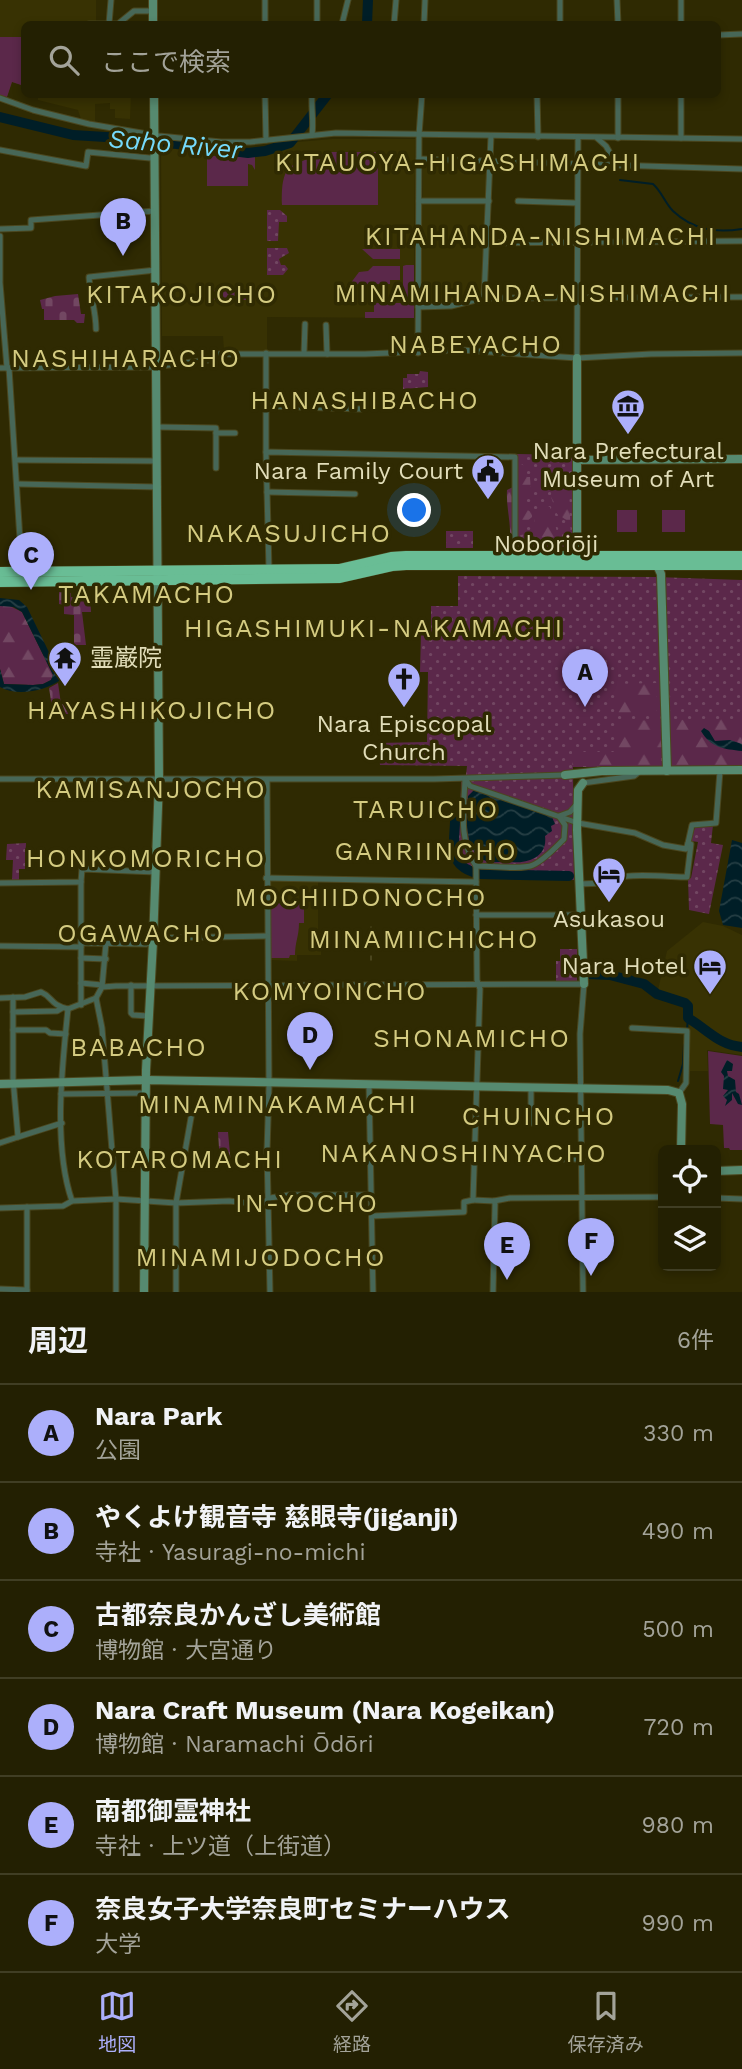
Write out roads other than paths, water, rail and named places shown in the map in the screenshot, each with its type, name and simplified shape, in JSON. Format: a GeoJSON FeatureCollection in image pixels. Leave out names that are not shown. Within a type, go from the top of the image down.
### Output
{"type":"FeatureCollection","features":[{"type":"Feature","properties":{"kind":"highway","name":"Noboriōji"},"geometry":{"type":"LineString","coordinates":[[656,561],[742,556]]}},
{"type":"Feature","properties":{"kind":"highway","name":"Noboriōji"},"geometry":{"type":"LineString","coordinates":[[158,575],[269,575],[340,569],[391,557],[406,561],[656,561],[742,565]]}},
{"type":"Feature","properties":{"kind":"highway"},"geometry":{"type":"LineString","coordinates":[[0,572],[158,575]]}},
{"type":"Feature","properties":{"kind":"highway"},"geometry":{"type":"LineString","coordinates":[[0,582],[158,575]]}},
{"type":"Feature","properties":{"kind":"street"},"geometry":{"type":"LineString","coordinates":[[109,21],[111,0]]}},
{"type":"Feature","properties":{"kind":"street"},"geometry":{"type":"LineString","coordinates":[[153,0],[153,21]]}},
{"type":"Feature","properties":{"kind":"street"},"geometry":{"type":"LineString","coordinates":[[265,0],[265,21]]}},
{"type":"Feature","properties":{"kind":"street"},"geometry":{"type":"LineString","coordinates":[[317,0],[317,21]]}},
{"type":"Feature","properties":{"kind":"street"},"geometry":{"type":"LineString","coordinates":[[343,21],[348,0]]}},
{"type":"Feature","properties":{"kind":"street"},"geometry":{"type":"LineString","coordinates":[[394,21],[396,0]]}},
{"type":"Feature","properties":{"kind":"street"},"geometry":{"type":"LineString","coordinates":[[424,21],[425,0]]}},
{"type":"Feature","properties":{"kind":"street"},"geometry":{"type":"LineString","coordinates":[[560,0],[560,21]]}},
{"type":"Feature","properties":{"kind":"street"},"geometry":{"type":"LineString","coordinates":[[618,0],[618,21]]}},
{"type":"Feature","properties":{"kind":"street"},"geometry":{"type":"LineString","coordinates":[[681,0],[681,21]]}},
{"type":"Feature","properties":{"kind":"street"},"geometry":{"type":"LineString","coordinates":[[123,21],[134,11],[153,11]]}},
{"type":"Feature","properties":{"kind":"street"},"geometry":{"type":"LineString","coordinates":[[721,35],[742,34]]}},
{"type":"Feature","properties":{"kind":"street"},"geometry":{"type":"LineString","coordinates":[[0,98],[61,118],[155,140],[221,142],[336,133],[742,139]]}},
{"type":"Feature","properties":{"kind":"street"},"geometry":{"type":"LineString","coordinates":[[144,1292],[146,1080],[159,780],[154,98]]}},
{"type":"Feature","properties":{"kind":"street"},"geometry":{"type":"LineString","coordinates":[[265,98],[266,140]]}},
{"type":"Feature","properties":{"kind":"street"},"geometry":{"type":"LineString","coordinates":[[312,98],[314,121],[312,135]]}},
{"type":"Feature","properties":{"kind":"street"},"geometry":{"type":"LineString","coordinates":[[418,353],[419,135],[422,98]]}},
{"type":"Feature","properties":{"kind":"street"},"geometry":{"type":"LineString","coordinates":[[537,98],[538,137]]}},
{"type":"Feature","properties":{"kind":"street"},"geometry":{"type":"LineString","coordinates":[[618,98],[618,138]]}},
{"type":"Feature","properties":{"kind":"street"},"geometry":{"type":"LineString","coordinates":[[681,98],[681,138]]}},
{"type":"Feature","properties":{"kind":"street"},"geometry":{"type":"LineString","coordinates":[[484,298],[491,136]]}},
{"type":"Feature","properties":{"kind":"street"},"geometry":{"type":"LineString","coordinates":[[577,561],[578,138]]}},
{"type":"Feature","properties":{"kind":"street"},"geometry":{"type":"LineString","coordinates":[[597,138],[606,146],[617,165]]}},
{"type":"Feature","properties":{"kind":"street"},"geometry":{"type":"LineString","coordinates":[[0,150],[86,166],[88,152],[150,158]]}},
{"type":"Feature","properties":{"kind":"street"},"geometry":{"type":"LineString","coordinates":[[419,159],[742,169]]}},
{"type":"Feature","properties":{"kind":"street"},"geometry":{"type":"LineString","coordinates":[[419,201],[489,201]]}},
{"type":"Feature","properties":{"kind":"street"},"geometry":{"type":"LineString","coordinates":[[518,201],[577,203]]}},
{"type":"Feature","properties":{"kind":"street"},"geometry":{"type":"LineString","coordinates":[[0,229],[31,228],[31,220],[155,211]]}},
{"type":"Feature","properties":{"kind":"street"},"geometry":{"type":"LineString","coordinates":[[123,213],[124,230]]}},
{"type":"Feature","properties":{"kind":"street"},"geometry":{"type":"LineString","coordinates":[[0,236],[5,368],[17,460],[22,572]]}},
{"type":"Feature","properties":{"kind":"street"},"geometry":{"type":"LineString","coordinates":[[487,243],[742,241]]}},
{"type":"Feature","properties":{"kind":"street"},"geometry":{"type":"LineString","coordinates":[[96,329],[89,276],[156,270]]}},
{"type":"Feature","properties":{"kind":"street"},"geometry":{"type":"LineString","coordinates":[[418,307],[451,306],[484,298],[742,297]]}},
{"type":"Feature","properties":{"kind":"street"},"geometry":{"type":"LineString","coordinates":[[304,353],[305,324]]}},
{"type":"Feature","properties":{"kind":"street"},"geometry":{"type":"LineString","coordinates":[[326,325],[327,354]]}},
{"type":"Feature","properties":{"kind":"street"},"geometry":{"type":"LineString","coordinates":[[5,368],[157,365],[208,360],[214,354],[418,353],[461,350],[577,358],[742,353]]}},
{"type":"Feature","properties":{"kind":"street"},"geometry":{"type":"LineString","coordinates":[[266,353],[269,575]]}},
{"type":"Feature","properties":{"kind":"street"},"geometry":{"type":"LineString","coordinates":[[266,406],[361,409]]}},
{"type":"Feature","properties":{"kind":"street"},"geometry":{"type":"LineString","coordinates":[[158,427],[216,428],[216,468]]}},
{"type":"Feature","properties":{"kind":"street"},"geometry":{"type":"LineString","coordinates":[[216,433],[235,433]]}},
{"type":"Feature","properties":{"kind":"street"},"geometry":{"type":"LineString","coordinates":[[266,452],[515,457],[513,561]]}},
{"type":"Feature","properties":{"kind":"street"},"geometry":{"type":"LineString","coordinates":[[577,460],[742,459]]}},
{"type":"Feature","properties":{"kind":"street"},"geometry":{"type":"LineString","coordinates":[[17,460],[158,461]]}},
{"type":"Feature","properties":{"kind":"street"},"geometry":{"type":"LineString","coordinates":[[18,484],[158,487]]}},
{"type":"Feature","properties":{"kind":"street"},"geometry":{"type":"LineString","coordinates":[[267,492],[355,494]]}},
{"type":"Feature","properties":{"kind":"street"},"geometry":{"type":"LineString","coordinates":[[656,561],[661,574],[667,771]]}},
{"type":"Feature","properties":{"kind":"street"},"geometry":{"type":"LineString","coordinates":[[0,779],[465,779],[601,771],[742,771]]}},
{"type":"Feature","properties":{"kind":"street"},"geometry":{"type":"LineString","coordinates":[[583,1292],[580,1034],[584,984],[577,827],[578,790],[583,783],[634,776],[640,771]]}},
{"type":"Feature","properties":{"kind":"street"},"geometry":{"type":"LineString","coordinates":[[465,779],[470,786],[559,816],[577,827],[635,833],[663,845],[686,849],[692,825],[716,823],[720,771]]}},
{"type":"Feature","properties":{"kind":"street"},"geometry":{"type":"LineString","coordinates":[[465,779],[465,838],[476,867],[479,985],[473,1200]]}},
{"type":"Feature","properties":{"kind":"street"},"geometry":{"type":"LineString","coordinates":[[267,780],[270,1292]]}},
{"type":"Feature","properties":{"kind":"street"},"geometry":{"type":"LineString","coordinates":[[559,816],[570,812],[578,802]]}},
{"type":"Feature","properties":{"kind":"street"},"geometry":{"type":"LineString","coordinates":[[559,816],[565,825],[564,839]]}},
{"type":"Feature","properties":{"kind":"street"},"geometry":{"type":"LineString","coordinates":[[476,867],[531,866],[577,827]]}},
{"type":"Feature","properties":{"kind":"street"},"geometry":{"type":"LineString","coordinates":[[579,884],[605,883],[609,879],[623,877],[687,877],[692,853],[691,844],[688,843]]}},
{"type":"Feature","properties":{"kind":"street"},"geometry":{"type":"LineString","coordinates":[[80,1005],[82,869],[156,872]]}},
{"type":"Feature","properties":{"kind":"street"},"geometry":{"type":"LineString","coordinates":[[266,878],[476,879]]}},
{"type":"Feature","properties":{"kind":"street"},"geometry":{"type":"LineString","coordinates":[[0,883],[81,883]]}},
{"type":"Feature","properties":{"kind":"street"},"geometry":{"type":"LineString","coordinates":[[476,915],[580,915]]}},
{"type":"Feature","properties":{"kind":"street"},"geometry":{"type":"LineString","coordinates":[[0,946],[267,936]]}},
{"type":"Feature","properties":{"kind":"street"},"geometry":{"type":"LineString","coordinates":[[106,943],[102,986],[96,998],[102,1028],[116,1199],[116,1292]]}},
{"type":"Feature","properties":{"kind":"street"},"geometry":{"type":"LineString","coordinates":[[82,958],[106,959]]}},
{"type":"Feature","properties":{"kind":"street"},"geometry":{"type":"LineString","coordinates":[[81,983],[102,986],[584,984]]}},
{"type":"Feature","properties":{"kind":"street"},"geometry":{"type":"LineString","coordinates":[[131,985],[131,1013],[148,1016]]}},
{"type":"Feature","properties":{"kind":"street"},"geometry":{"type":"LineString","coordinates":[[0,998],[25,997],[41,992],[46,994],[51,1003],[65,1009]]}},
{"type":"Feature","properties":{"kind":"street"},"geometry":{"type":"LineString","coordinates":[[13,997],[13,1084],[18,1137]]}},
{"type":"Feature","properties":{"kind":"street"},"geometry":{"type":"LineString","coordinates":[[13,1012],[57,1011],[96,998]]}},
{"type":"Feature","properties":{"kind":"street"},"geometry":{"type":"LineString","coordinates":[[65,1009],[62,1123],[64,1174],[72,1201]]}},
{"type":"Feature","properties":{"kind":"street"},"geometry":{"type":"LineString","coordinates":[[632,1028],[687,1031],[686,1083],[679,1093]]}},
{"type":"Feature","properties":{"kind":"street"},"geometry":{"type":"LineString","coordinates":[[13,1030],[47,1030],[50,1033],[65,1034]]}},
{"type":"Feature","properties":{"kind":"street"},"geometry":{"type":"LineString","coordinates":[[0,1084],[146,1080],[582,1087],[668,1090],[679,1093]]}},
{"type":"Feature","properties":{"kind":"street"},"geometry":{"type":"LineString","coordinates":[[369,1084],[373,1292]]}},
{"type":"Feature","properties":{"kind":"street"},"geometry":{"type":"LineString","coordinates":[[531,1087],[531,1123]]}},
{"type":"Feature","properties":{"kind":"street"},"geometry":{"type":"LineString","coordinates":[[61,1094],[146,1093]]}},
{"type":"Feature","properties":{"kind":"street"},"geometry":{"type":"LineString","coordinates":[[679,1093],[682,1104],[681,1145]]}},
{"type":"Feature","properties":{"kind":"street"},"geometry":{"type":"LineString","coordinates":[[176,1292],[176,1203],[192,1112]]}},
{"type":"Feature","properties":{"kind":"street"},"geometry":{"type":"LineString","coordinates":[[0,1143],[62,1123]]}},
{"type":"Feature","properties":{"kind":"street"},"geometry":{"type":"LineString","coordinates":[[562,1159],[582,1159]]}},
{"type":"Feature","properties":{"kind":"street"},"geometry":{"type":"LineString","coordinates":[[721,1171],[742,1170]]}},
{"type":"Feature","properties":{"kind":"street"},"geometry":{"type":"LineString","coordinates":[[0,1208],[63,1206],[72,1201],[116,1199],[176,1203],[264,1203],[268,1199],[289,1195],[371,1195]]}},
{"type":"Feature","properties":{"kind":"street"},"geometry":{"type":"LineString","coordinates":[[372,1216],[464,1212],[464,1202],[473,1200],[658,1197]]}},
{"type":"Feature","properties":{"kind":"street"},"geometry":{"type":"LineString","coordinates":[[721,1198],[742,1199]]}},
{"type":"Feature","properties":{"kind":"street"},"geometry":{"type":"LineString","coordinates":[[493,1292],[496,1238],[494,1201]]}},
{"type":"Feature","properties":{"kind":"street"},"geometry":{"type":"LineString","coordinates":[[0,1289],[27,1291],[27,1207]]}},
{"type":"Feature","properties":{"kind":"water"},"geometry":{"type":"Polygon","coordinates":[[[0,598],[19,600],[27,607],[62,679],[48,687],[31,691],[15,692],[0,687],[0,669],[4,684],[43,684],[51,680],[53,675],[22,612],[14,607],[0,606],[0,598]]]}},
{"type":"Feature","properties":{"kind":"water"},"geometry":{"type":"Polygon","coordinates":[[[704,728],[715,741],[730,740],[742,744],[742,751],[714,744],[701,731],[704,728]]]}},
{"type":"Feature","properties":{"kind":"water"},"geometry":{"type":"Polygon","coordinates":[[[474,790],[552,817],[555,824],[551,826],[552,831],[545,836],[543,850],[534,858],[515,862],[489,862],[479,857],[470,842],[467,823],[468,796],[474,790]]]}},
{"type":"Feature","properties":{"kind":"water"},"geometry":{"type":"Polygon","coordinates":[[[732,840],[742,843],[742,928],[723,925],[719,911],[732,840]]]}},
{"type":"Feature","properties":{"kind":"water"},"geometry":{"type":"Polygon","coordinates":[[[727,1060],[733,1064],[732,1071],[727,1071],[728,1076],[735,1080],[736,1092],[742,1105],[738,1104],[732,1093],[732,1100],[725,1106],[727,1100],[723,1096],[728,1090],[723,1089],[724,1076],[721,1072],[727,1060]]]}},
{"type":"Feature","properties":{"kind":"waterway","name":"Saho River"},"geometry":{"type":"LineString","coordinates":[[367,21],[368,0]]}},
{"type":"Feature","properties":{"kind":"waterway","name":"Saho River"},"geometry":{"type":"LineString","coordinates":[[0,117],[73,135],[138,139],[248,153],[290,143],[325,98]]}},
{"type":"Feature","properties":{"kind":"waterway"},"geometry":{"type":"LineString","coordinates":[[620,180],[653,184],[673,211],[697,226],[723,231],[742,229]]}},
{"type":"Feature","properties":{"kind":"waterway"},"geometry":{"type":"LineString","coordinates":[[455,822],[455,855],[462,867],[470,871],[480,874],[569,876]]}},
{"type":"Feature","properties":{"kind":"waterway"},"geometry":{"type":"LineString","coordinates":[[589,974],[610,975],[644,984],[657,994],[685,1003],[688,1006],[688,1018],[720,1040],[742,1047]]}},
{"type":"Feature","properties":{"kind":"waterway"},"geometry":{"type":"LineString","coordinates":[[687,1029],[688,1018]]}},
{"type":"Feature","properties":{"kind":"waterway"},"geometry":{"type":"LineString","coordinates":[[678,1081],[683,1064],[684,1045]]}},
{"type":"Feature","properties":{"kind":"place","name":"やくよけ観音寺 慈眼寺(jiganji)"},"geometry":{"type":"Point","coordinates":[123,256]}},
{"type":"Feature","properties":{"kind":"place","name":"Nara Prefectural Museum of Art"},"geometry":{"type":"Point","coordinates":[628,436]}},
{"type":"Feature","properties":{"kind":"place","name":"Nara Family Court"},"geometry":{"type":"Point","coordinates":[488,501]}},
{"type":"Feature","properties":{"kind":"place","name":"古都奈良かんざし美術館"},"geometry":{"type":"Point","coordinates":[31,590]}},
{"type":"Feature","properties":{"kind":"place","name":"霊巌院"},"geometry":{"type":"Point","coordinates":[65,688]}},
{"type":"Feature","properties":{"kind":"place","name":"Nara Park"},"geometry":{"type":"Point","coordinates":[585,707]}},
{"type":"Feature","properties":{"kind":"place","name":"Nara Episcopal Church"},"geometry":{"type":"Point","coordinates":[404,709]}},
{"type":"Feature","properties":{"kind":"place","name":"Asukasou"},"geometry":{"type":"Point","coordinates":[609,904]}},
{"type":"Feature","properties":{"kind":"place","name":"Nara Hotel"},"geometry":{"type":"Point","coordinates":[710,996]}},
{"type":"Feature","properties":{"kind":"place","name":"Nara Craft Museum (Nara Kogeikan)"},"geometry":{"type":"Point","coordinates":[310,1070]}},
{"type":"Feature","properties":{"kind":"place","name":"奈良女子大学奈良町セミナーハウス"},"geometry":{"type":"Point","coordinates":[591,1276]}},
{"type":"Feature","properties":{"kind":"place","name":"南都御霊神社"},"geometry":{"type":"Point","coordinates":[507,1280]}},
{"type":"Feature","properties":{"kind":"district","name":"KITAUOYA-HIGASHIMACHI"},"geometry":{"type":"Point","coordinates":[458,162]}},
{"type":"Feature","properties":{"kind":"district","name":"KITAHANDA-NISHIMACHI"},"geometry":{"type":"Point","coordinates":[541,236]}},
{"type":"Feature","properties":{"kind":"district","name":"MINAMIHANDA-NISHIMACHI"},"geometry":{"type":"Point","coordinates":[533,293]}},
{"type":"Feature","properties":{"kind":"district","name":"KITAKOJICHO"},"geometry":{"type":"Point","coordinates":[182,294]}},
{"type":"Feature","properties":{"kind":"district","name":"NABEYACHO"},"geometry":{"type":"Point","coordinates":[476,344]}},
{"type":"Feature","properties":{"kind":"district","name":"NASHIHARACHO"},"geometry":{"type":"Point","coordinates":[126,358]}},
{"type":"Feature","properties":{"kind":"district","name":"HANASHIBACHO"},"geometry":{"type":"Point","coordinates":[365,400]}},
{"type":"Feature","properties":{"kind":"district","name":"NAKASUJICHO"},"geometry":{"type":"Point","coordinates":[289,533]}},
{"type":"Feature","properties":{"kind":"district","name":"TAKAMACHO"},"geometry":{"type":"Point","coordinates":[147,594]}},
{"type":"Feature","properties":{"kind":"district","name":"HIGASHIMUKI-NAKAMACHI"},"geometry":{"type":"Point","coordinates":[374,628]}},
{"type":"Feature","properties":{"kind":"district","name":"HAYASHIKOJICHO"},"geometry":{"type":"Point","coordinates":[152,710]}},
{"type":"Feature","properties":{"kind":"district","name":"KAMISANJOCHO"},"geometry":{"type":"Point","coordinates":[151,789]}},
{"type":"Feature","properties":{"kind":"district","name":"TARUICHO"},"geometry":{"type":"Point","coordinates":[426,809]}},
{"type":"Feature","properties":{"kind":"district","name":"GANRIINCHO"},"geometry":{"type":"Point","coordinates":[426,851]}},
{"type":"Feature","properties":{"kind":"district","name":"HONKOMORICHO"},"geometry":{"type":"Point","coordinates":[146,858]}},
{"type":"Feature","properties":{"kind":"district","name":"MOCHIIDONOCHO"},"geometry":{"type":"Point","coordinates":[361,897]}},
{"type":"Feature","properties":{"kind":"district","name":"OGAWACHO"},"geometry":{"type":"Point","coordinates":[141,933]}},
{"type":"Feature","properties":{"kind":"district","name":"MINAMIICHICHO"},"geometry":{"type":"Point","coordinates":[424,939]}},
{"type":"Feature","properties":{"kind":"district","name":"KOMYOINCHO"},"geometry":{"type":"Point","coordinates":[330,991]}},
{"type":"Feature","properties":{"kind":"district","name":"SHONAMICHO"},"geometry":{"type":"Point","coordinates":[472,1038]}},
{"type":"Feature","properties":{"kind":"district","name":"BABACHO"},"geometry":{"type":"Point","coordinates":[139,1047]}},
{"type":"Feature","properties":{"kind":"district","name":"MINAMINAKAMACHI"},"geometry":{"type":"Point","coordinates":[278,1104]}},
{"type":"Feature","properties":{"kind":"district","name":"CHUINCHO"},"geometry":{"type":"Point","coordinates":[539,1116]}},
{"type":"Feature","properties":{"kind":"district","name":"NAKANOSHINYACHO"},"geometry":{"type":"Point","coordinates":[464,1153]}},
{"type":"Feature","properties":{"kind":"district","name":"KOTAROMACHI"},"geometry":{"type":"Point","coordinates":[180,1159]}},
{"type":"Feature","properties":{"kind":"district","name":"IN-YOCHO"},"geometry":{"type":"Point","coordinates":[307,1203]}},
{"type":"Feature","properties":{"kind":"district","name":"MINAMIJODOCHO"},"geometry":{"type":"Point","coordinates":[261,1257]}}]}
